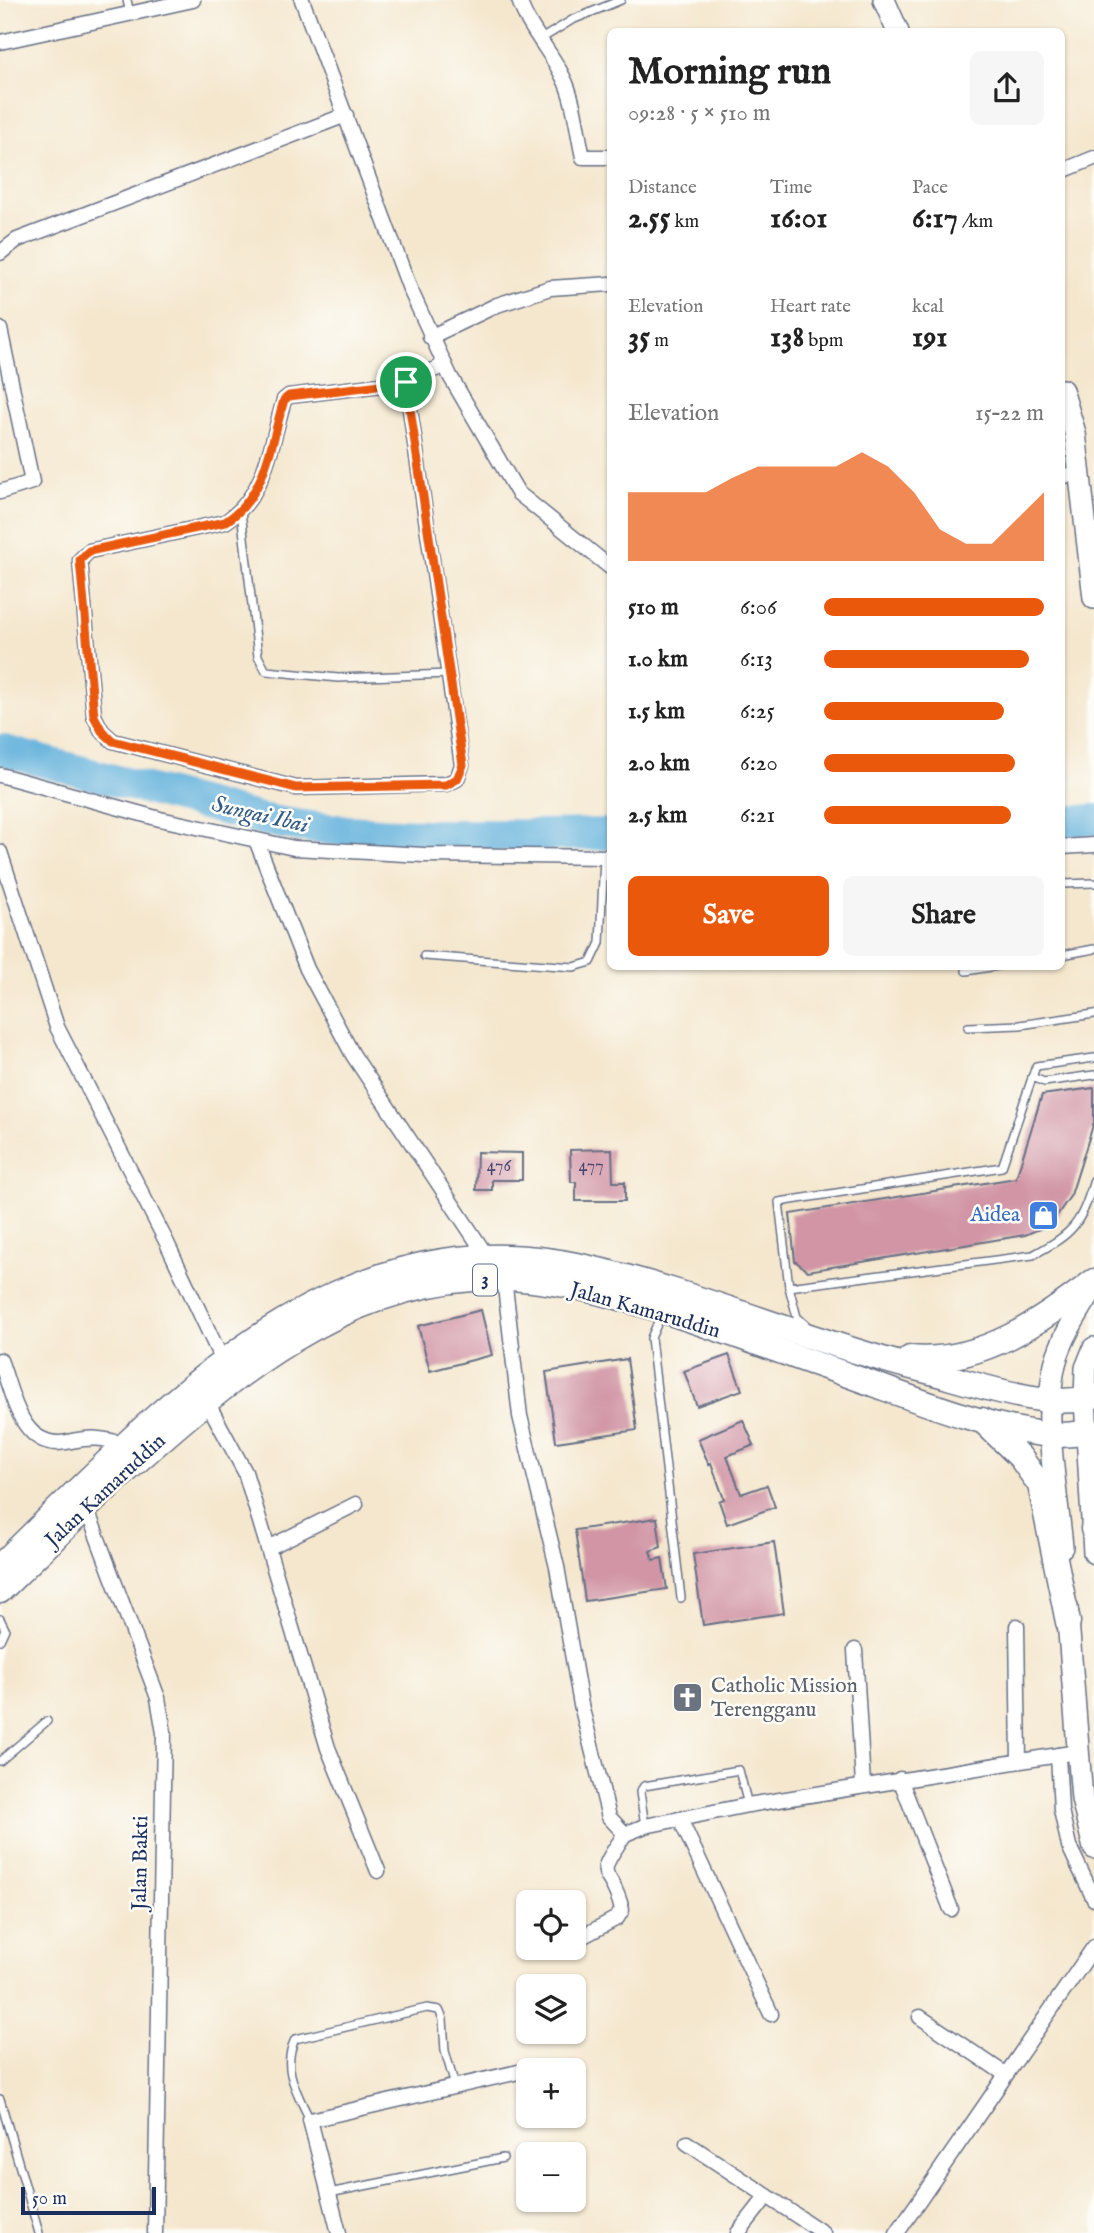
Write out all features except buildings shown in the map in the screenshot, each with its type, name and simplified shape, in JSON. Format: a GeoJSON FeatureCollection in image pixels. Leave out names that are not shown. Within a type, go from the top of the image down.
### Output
{"type":"FeatureCollection","features":[{"type":"Feature","properties":{"kind":"highway","name":"Jalan Kamaruddin"},"geometry":{"type":"LineString","coordinates":[[0,1566],[125,1445],[223,1362],[297,1311],[401,1268],[486,1255],[581,1266],[699,1300],[857,1353],[1050,1402]]}},
{"type":"Feature","properties":{"kind":"highway","name":"Jalan Kamaruddin"},"geometry":{"type":"LineString","coordinates":[[0,1591],[86,1507],[206,1400],[268,1353],[340,1314],[393,1293],[447,1282],[504,1278],[582,1290],[662,1312],[981,1419],[1052,1435],[1090,1432]]}},
{"type":"Feature","properties":{"kind":"highway"},"geometry":{"type":"LineString","coordinates":[[857,1353],[920,1359],[957,1356],[1010,1339],[1094,1281]]}},
{"type":"Feature","properties":{"kind":"highway","name":"3"},"geometry":{"type":"LineString","coordinates":[[1050,1402],[1090,1398]]}},
{"type":"Feature","properties":{"kind":"highway"},"geometry":{"type":"LineString","coordinates":[[981,1419],[1020,1457],[1040,1485],[1068,1622]]}},
{"type":"Feature","properties":{"kind":"main road"},"geometry":{"type":"LineString","coordinates":[[884,0],[896,28]]}},
{"type":"Feature","properties":{"kind":"main road"},"geometry":{"type":"LineString","coordinates":[[1065,400],[1075,433],[1071,475],[1089,508],[1093,587]]}},
{"type":"Feature","properties":{"kind":"main road"},"geometry":{"type":"LineString","coordinates":[[1094,1287],[1075,1318],[1056,1363],[1050,1402],[1068,1622],[1067,1754],[1094,1848]]}},
{"type":"Feature","properties":{"kind":"main road"},"geometry":{"type":"LineString","coordinates":[[1093,1535],[1090,1398],[1086,1368],[1094,1348]]}},
{"type":"Feature","properties":{"kind":"street"},"geometry":{"type":"LineString","coordinates":[[0,42],[129,7],[193,0]]}},
{"type":"Feature","properties":{"kind":"street"},"geometry":{"type":"LineString","coordinates":[[302,0],[430,337],[444,365],[518,493],[607,565]]}},
{"type":"Feature","properties":{"kind":"street"},"geometry":{"type":"LineString","coordinates":[[519,0],[524,15],[565,81],[583,157],[607,157]]}},
{"type":"Feature","properties":{"kind":"street"},"geometry":{"type":"LineString","coordinates":[[0,253],[17,240],[346,115]]}},
{"type":"Feature","properties":{"kind":"street"},"geometry":{"type":"LineString","coordinates":[[1065,170],[1094,158]]}},
{"type":"Feature","properties":{"kind":"street"},"geometry":{"type":"LineString","coordinates":[[430,337],[497,305],[550,288],[607,284]]}},
{"type":"Feature","properties":{"kind":"street"},"geometry":{"type":"LineString","coordinates":[[0,329],[32,482],[0,492]]}},
{"type":"Feature","properties":{"kind":"street"},"geometry":{"type":"LineString","coordinates":[[406,382],[463,765],[457,779],[446,785],[296,788],[113,741],[102,731],[94,716],[80,560],[89,551],[225,522],[242,512],[258,488],[284,400],[289,396],[406,382],[444,365]]}},
{"type":"Feature","properties":{"kind":"street"},"geometry":{"type":"LineString","coordinates":[[0,775],[160,819],[294,848],[424,855],[607,857]]}},
{"type":"Feature","properties":{"kind":"street"},"geometry":{"type":"LineString","coordinates":[[256,840],[307,969],[353,1055],[486,1255]]}},
{"type":"Feature","properties":{"kind":"street"},"geometry":{"type":"LineString","coordinates":[[1065,847],[1094,845]]}},
{"type":"Feature","properties":{"kind":"street"},"geometry":{"type":"LineString","coordinates":[[0,852],[57,1027],[167,1243],[223,1362]]}},
{"type":"Feature","properties":{"kind":"street"},"geometry":{"type":"LineString","coordinates":[[504,1278],[520,1416],[557,1567],[580,1705],[609,1816],[625,1834]]}},
{"type":"Feature","properties":{"kind":"street"},"geometry":{"type":"LineString","coordinates":[[0,1360],[30,1434],[47,1444],[104,1437],[125,1445]]}},
{"type":"Feature","properties":{"kind":"street"},"geometry":{"type":"LineString","coordinates":[[206,1400],[246,1472],[328,1748],[378,1871]]}},
{"type":"Feature","properties":{"kind":"street"},"geometry":{"type":"LineString","coordinates":[[268,1548],[356,1504]]}},
{"type":"Feature","properties":{"kind":"street","name":"Jalan Bakti"},"geometry":{"type":"LineString","coordinates":[[86,1507],[158,1698],[164,1733],[155,2233]]}},
{"type":"Feature","properties":{"kind":"street"},"geometry":{"type":"LineString","coordinates":[[1017,1626],[1019,1761]]}},
{"type":"Feature","properties":{"kind":"street"},"geometry":{"type":"LineString","coordinates":[[855,1650],[863,1785]]}},
{"type":"Feature","properties":{"kind":"street"},"geometry":{"type":"LineString","coordinates":[[586,1935],[617,1918],[622,1910],[604,1873],[605,1862],[625,1834],[645,1826],[863,1785],[1067,1754],[1061,1810],[1069,1846],[1094,1899]]}},
{"type":"Feature","properties":{"kind":"street"},"geometry":{"type":"LineString","coordinates":[[900,1779],[951,1909]]}},
{"type":"Feature","properties":{"kind":"street"},"geometry":{"type":"LineString","coordinates":[[680,1819],[771,2014]]}},
{"type":"Feature","properties":{"kind":"street"},"geometry":{"type":"LineString","coordinates":[[897,2233],[1094,1947]]}},
{"type":"Feature","properties":{"kind":"street"},"geometry":{"type":"LineString","coordinates":[[1077,1971],[1094,1964]]}},
{"type":"Feature","properties":{"kind":"street"},"geometry":{"type":"LineString","coordinates":[[920,2017],[1005,2074]]}},
{"type":"Feature","properties":{"kind":"street"},"geometry":{"type":"LineString","coordinates":[[339,2233],[310,2120],[516,2072]]}},
{"type":"Feature","properties":{"kind":"street"},"geometry":{"type":"LineString","coordinates":[[687,2143],[823,2233]]}},
{"type":"Feature","properties":{"kind":"street"},"geometry":{"type":"LineString","coordinates":[[738,2233],[768,2196]]}},
{"type":"Feature","properties":{"kind":"lane"},"geometry":{"type":"LineString","coordinates":[[541,39],[572,20],[621,0]]}},
{"type":"Feature","properties":{"kind":"lane"},"geometry":{"type":"LineString","coordinates":[[242,512],[258,656],[265,671],[338,678],[449,674]]}},
{"type":"Feature","properties":{"kind":"lane"},"geometry":{"type":"LineString","coordinates":[[424,956],[574,967],[591,962],[600,943],[607,857]]}},
{"type":"Feature","properties":{"kind":"lane"},"geometry":{"type":"LineString","coordinates":[[1065,884],[1094,883]]}},
{"type":"Feature","properties":{"kind":"lane"},"geometry":{"type":"LineString","coordinates":[[1065,954],[1094,949]]}},
{"type":"Feature","properties":{"kind":"lane"},"geometry":{"type":"LineString","coordinates":[[966,971],[972,970]]}},
{"type":"Feature","properties":{"kind":"lane"},"geometry":{"type":"LineString","coordinates":[[968,1027],[1020,1025],[1094,1014]]}},
{"type":"Feature","properties":{"kind":"lane"},"geometry":{"type":"LineString","coordinates":[[827,1343],[797,1317],[789,1287],[779,1202],[1002,1167],[1036,1066],[1094,1058]]}},
{"type":"Feature","properties":{"kind":"lane"},"geometry":{"type":"LineString","coordinates":[[1032,1077],[1044,1082],[1094,1075]]}},
{"type":"Feature","properties":{"kind":"lane"},"geometry":{"type":"LineString","coordinates":[[789,1287],[1033,1255],[1062,1240],[1084,1216],[1094,1180]]}},
{"type":"Feature","properties":{"kind":"lane"},"geometry":{"type":"LineString","coordinates":[[662,1312],[651,1338],[681,1598]]}},
{"type":"Feature","properties":{"kind":"lane"},"geometry":{"type":"LineString","coordinates":[[0,1619],[5,1629],[0,1640]]}},
{"type":"Feature","properties":{"kind":"lane"},"geometry":{"type":"LineString","coordinates":[[0,1761],[47,1721]]}},
{"type":"Feature","properties":{"kind":"lane"},"geometry":{"type":"LineString","coordinates":[[645,1826],[640,1792],[644,1786],[739,1770],[748,1805]]}},
{"type":"Feature","properties":{"kind":"lane"},"geometry":{"type":"LineString","coordinates":[[310,2120],[293,2084],[288,2055],[295,2039],[427,2008],[439,2010],[443,2019],[444,2051],[455,2086]]}},
{"type":"Feature","properties":{"kind":"lane"},"geometry":{"type":"LineString","coordinates":[[0,2099],[39,2233]]}},
{"type":"Feature","properties":{"kind":"lane"},"geometry":{"type":"LineString","coordinates":[[329,2193],[503,2158]]}},
{"type":"Feature","properties":{"kind":"waterway","name":"Sungai Ibai"},"geometry":{"type":"LineString","coordinates":[[0,750],[260,819],[302,826],[390,834],[607,834]]}},
{"type":"Feature","properties":{"kind":"waterway","name":"Sungai Ibai"},"geometry":{"type":"LineString","coordinates":[[1065,822],[1094,820]]}},
{"type":"Feature","properties":{"kind":"place","name":"Aidea"},"geometry":{"type":"Point","coordinates":[1043,1215]}},
{"type":"Feature","properties":{"kind":"place","name":"Catholic Mission Terengganu"},"geometry":{"type":"Point","coordinates":[688,1698]}},
{"type":"Feature","properties":{"kind":"route"},"geometry":{"type":"LineString","coordinates":[[406,382],[463,765],[457,779],[446,785],[296,788],[113,741],[102,731],[94,716],[80,560],[89,551],[225,522],[242,512],[258,488],[284,400],[289,396],[406,382]]}}]}
